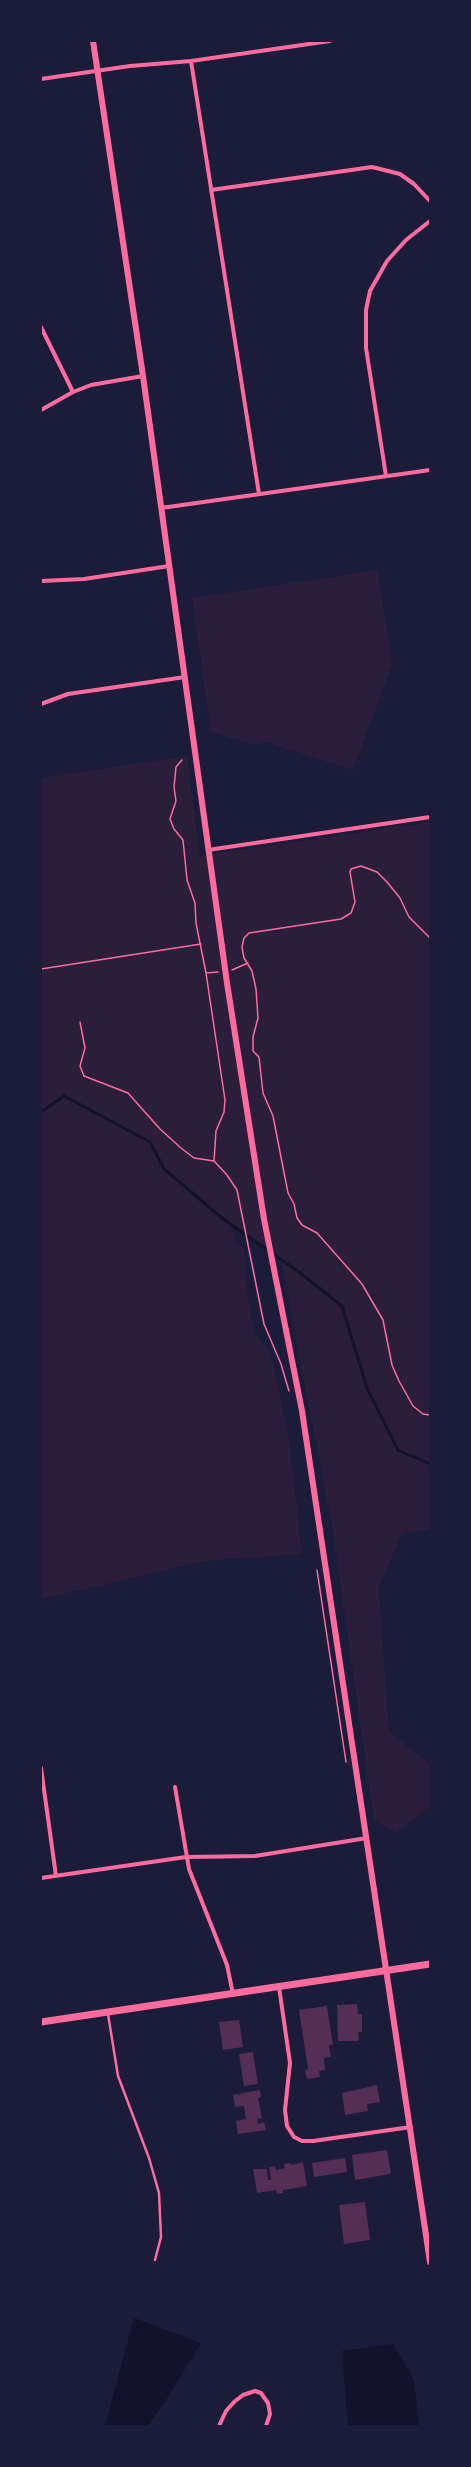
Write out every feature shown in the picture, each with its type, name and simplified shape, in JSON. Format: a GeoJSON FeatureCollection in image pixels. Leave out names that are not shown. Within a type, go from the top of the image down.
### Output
{"type":"FeatureCollection","features":[{"type":"Feature","properties":{"kind":"main road"},"geometry":{"type":"LineString","coordinates":[[41,2022],[108,2011],[386,1972],[430,1964]]}},
{"type":"Feature","properties":{"kind":"street"},"geometry":{"type":"LineString","coordinates":[[93,41],[143,376],[208,850],[264,1219],[278,1296],[302,1411],[386,1972],[411,2127],[430,2262]]}},
{"type":"Feature","properties":{"kind":"street"},"geometry":{"type":"LineString","coordinates":[[41,80],[130,66],[191,60],[330,41]]}},
{"type":"Feature","properties":{"kind":"street"},"geometry":{"type":"LineString","coordinates":[[191,60],[259,494]]}},
{"type":"Feature","properties":{"kind":"street"},"geometry":{"type":"LineString","coordinates":[[211,190],[372,167],[400,174],[414,184],[430,201]]}},
{"type":"Feature","properties":{"kind":"street"},"geometry":{"type":"LineString","coordinates":[[386,476],[366,348],[366,310],[370,291],[387,261],[406,240],[430,222]]}},
{"type":"Feature","properties":{"kind":"street"},"geometry":{"type":"LineString","coordinates":[[41,327],[73,392]]}},
{"type":"Feature","properties":{"kind":"street"},"geometry":{"type":"LineString","coordinates":[[41,410],[73,392],[91,385],[143,376]]}},
{"type":"Feature","properties":{"kind":"street"},"geometry":{"type":"LineString","coordinates":[[161,508],[430,470]]}},
{"type":"Feature","properties":{"kind":"street"},"geometry":{"type":"LineString","coordinates":[[41,581],[84,580],[169,566]]}},
{"type":"Feature","properties":{"kind":"street"},"geometry":{"type":"LineString","coordinates":[[41,704],[74,692],[185,677]]}},
{"type":"Feature","properties":{"kind":"street"},"geometry":{"type":"LineString","coordinates":[[208,850],[430,817]]}},
{"type":"Feature","properties":{"kind":"street"},"geometry":{"type":"LineString","coordinates":[[41,1768],[56,1876]]}},
{"type":"Feature","properties":{"kind":"street"},"geometry":{"type":"LineString","coordinates":[[175,1787],[186,1857],[197,1891],[227,1965],[233,1994]]}},
{"type":"Feature","properties":{"kind":"street"},"geometry":{"type":"LineString","coordinates":[[41,1878],[186,1857],[255,1856],[367,1838]]}},
{"type":"Feature","properties":{"kind":"street"},"geometry":{"type":"LineString","coordinates":[[279,1987],[290,2063],[285,2110],[287,2126],[294,2137],[302,2141],[411,2127]]}},
{"type":"Feature","properties":{"kind":"street"},"geometry":{"type":"LineString","coordinates":[[219,2426],[226,2411],[234,2402],[243,2395],[255,2391],[261,2393],[268,2404],[270,2414],[266,2426]]}},
{"type":"Feature","properties":{"kind":"lane"},"geometry":{"type":"LineString","coordinates":[[108,2011],[109,2027],[118,2076],[149,2158],[159,2193],[161,2230],[158,2252],[155,2260]]}},
{"type":"Feature","properties":{"kind":"path"},"geometry":{"type":"LineString","coordinates":[[182,760],[176,767],[174,787],[176,800],[170,819],[174,829],[183,840],[187,880],[195,903],[196,923],[201,944],[225,1100],[224,1112],[216,1131],[214,1161]]}},
{"type":"Feature","properties":{"kind":"path"},"geometry":{"type":"LineString","coordinates":[[430,938],[409,917],[400,898],[387,882],[377,872],[362,866],[351,869],[350,872],[356,902],[351,913],[341,919],[249,933],[243,942],[242,947],[244,958],[248,963],[256,982],[258,1018],[253,1036],[253,1051],[259,1057],[263,1093],[273,1116],[288,1193],[294,1204],[297,1218],[302,1225],[317,1233],[362,1284],[383,1320],[391,1360],[399,1381],[413,1406],[423,1414],[430,1415]]}},
{"type":"Feature","properties":{"kind":"path"},"geometry":{"type":"LineString","coordinates":[[41,969],[201,944]]}},
{"type":"Feature","properties":{"kind":"path"},"geometry":{"type":"LineString","coordinates":[[80,1022],[85,1048],[80,1066],[84,1076],[125,1090],[133,1096],[160,1129],[187,1154],[201,1160],[214,1161],[227,1175],[237,1190],[242,1208],[266,1331],[281,1364],[285,1382],[291,1394]]}},
{"type":"Feature","properties":{"kind":"path"},"geometry":{"type":"LineString","coordinates":[[317,1567],[346,1762]]}},
{"type":"Feature","properties":{"kind":"shaded area"},"geometry":{"type":"Polygon","coordinates":[[[378,570],[392,665],[353,770],[266,742],[255,745],[211,732],[192,598],[378,570]]]}},
{"type":"Feature","properties":{"kind":"shaded area"},"geometry":{"type":"Polygon","coordinates":[[[187,756],[200,856],[430,822],[430,1529],[402,1533],[379,1588],[389,1731],[430,1765],[430,1806],[396,1833],[374,1820],[332,1525],[281,1262],[232,1226],[236,1243],[244,1249],[247,1292],[255,1334],[271,1353],[290,1445],[302,1554],[205,1561],[41,1599],[41,778],[187,756]]]}},
{"type":"Feature","properties":{"kind":"shaded area"},"geometry":{"type":"Polygon","coordinates":[[[134,2318],[201,2343],[163,2405],[147,2426],[105,2426],[134,2318]]]}},
{"type":"Feature","properties":{"kind":"shaded area"},"geometry":{"type":"Polygon","coordinates":[[[393,2344],[414,2380],[419,2426],[348,2426],[342,2351],[393,2344]]]}},
{"type":"Feature","properties":{"kind":"building"},"geometry":{"type":"Polygon","coordinates":[[[357,2004],[358,2014],[362,2014],[362,2032],[358,2032],[359,2041],[338,2041],[337,2005],[357,2004]]]}},
{"type":"Feature","properties":{"kind":"building"},"geometry":{"type":"Polygon","coordinates":[[[327,2006],[333,2045],[329,2045],[331,2057],[324,2058],[325,2070],[319,2071],[320,2077],[307,2079],[305,2070],[308,2069],[299,2010],[327,2006]]]}},
{"type":"Feature","properties":{"kind":"building"},"geometry":{"type":"Polygon","coordinates":[[[239,2020],[243,2047],[223,2050],[219,2022],[239,2020]]]}},
{"type":"Feature","properties":{"kind":"building"},"geometry":{"type":"Polygon","coordinates":[[[253,2052],[258,2084],[244,2086],[239,2054],[253,2052]]]}},
{"type":"Feature","properties":{"kind":"building"},"geometry":{"type":"Polygon","coordinates":[[[377,2085],[380,2102],[367,2104],[368,2111],[345,2115],[342,2093],[377,2085]]]}},
{"type":"Feature","properties":{"kind":"building"},"geometry":{"type":"Polygon","coordinates":[[[260,2090],[261,2097],[258,2098],[262,2118],[257,2119],[258,2124],[264,2122],[266,2130],[238,2134],[236,2121],[246,2119],[244,2106],[235,2107],[233,2095],[260,2090]]]}},
{"type":"Feature","properties":{"kind":"building"},"geometry":{"type":"Polygon","coordinates":[[[387,2150],[391,2174],[355,2180],[352,2155],[387,2150]]]}},
{"type":"Feature","properties":{"kind":"building"},"geometry":{"type":"Polygon","coordinates":[[[345,2158],[347,2172],[314,2177],[312,2163],[345,2158]]]}},
{"type":"Feature","properties":{"kind":"building"},"geometry":{"type":"Polygon","coordinates":[[[303,2162],[307,2186],[283,2190],[283,2193],[277,2194],[276,2190],[257,2193],[253,2169],[267,2169],[268,2180],[271,2180],[269,2167],[275,2166],[276,2170],[285,2168],[284,2164],[291,2163],[291,2165],[303,2162]]]}},
{"type":"Feature","properties":{"kind":"building"},"geometry":{"type":"Polygon","coordinates":[[[365,2202],[370,2240],[344,2244],[339,2205],[365,2202]]]}},
{"type":"Feature","properties":{"kind":"waterway"},"geometry":{"type":"LineString","coordinates":[[41,1112],[64,1096],[150,1142],[164,1169],[222,1218],[299,1272],[342,1306],[367,1388],[398,1450],[430,1464]]}}]}
